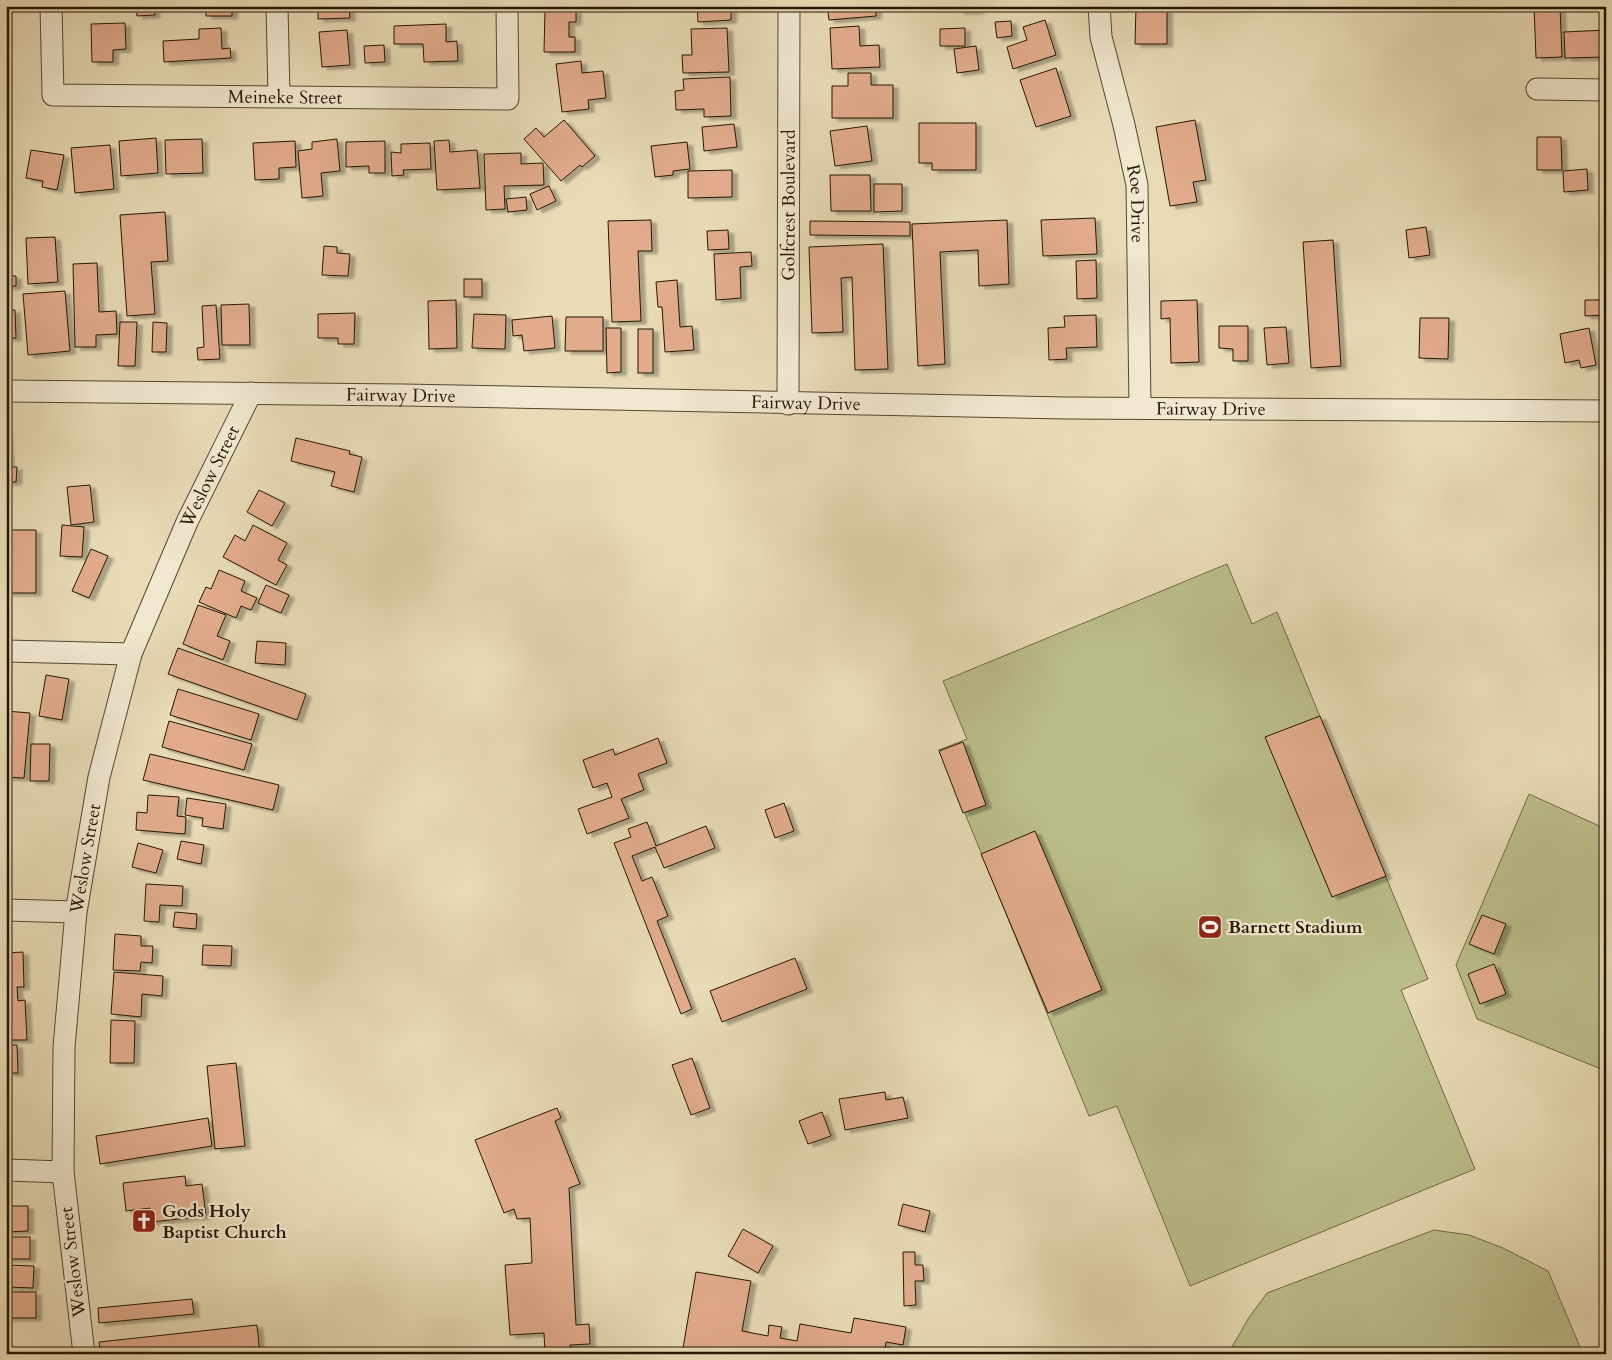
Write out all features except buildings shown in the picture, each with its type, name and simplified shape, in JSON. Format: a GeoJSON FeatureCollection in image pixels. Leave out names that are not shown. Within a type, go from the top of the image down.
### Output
{"type":"FeatureCollection","features":[{"type":"Feature","properties":{"kind":"street","name":"Meineke Street"},"geometry":{"type":"LineString","coordinates":[[51,6],[53,95],[508,99],[507,6]]}},
{"type":"Feature","properties":{"kind":"street"},"geometry":{"type":"LineString","coordinates":[[277,6],[279,96]]}},
{"type":"Feature","properties":{"kind":"street","name":"Golfcrest Boulevard"},"geometry":{"type":"LineString","coordinates":[[788,6],[788,404]]}},
{"type":"Feature","properties":{"kind":"street","name":"Roe Drive"},"geometry":{"type":"LineString","coordinates":[[1099,6],[1101,37],[1124,125],[1136,185],[1140,407]]}},
{"type":"Feature","properties":{"kind":"street"},"geometry":{"type":"LineString","coordinates":[[1537,89],[1606,90]]}},
{"type":"Feature","properties":{"kind":"street","name":"Fairway Drive"},"geometry":{"type":"LineString","coordinates":[[6,390],[788,404],[1606,410]]}},
{"type":"Feature","properties":{"kind":"street","name":"Weslow Street"},"geometry":{"type":"LineString","coordinates":[[84,1354],[63,1172],[64,1047],[76,912],[99,777],[131,654],[187,522],[251,393]]}},
{"type":"Feature","properties":{"kind":"street"},"geometry":{"type":"LineString","coordinates":[[6,651],[131,654]]}},
{"type":"Feature","properties":{"kind":"street"},"geometry":{"type":"LineString","coordinates":[[6,910],[76,912]]}},
{"type":"Feature","properties":{"kind":"street"},"geometry":{"type":"LineString","coordinates":[[6,1170],[63,1172]]}},
{"type":"Feature","properties":{"kind":"green space","name":"Barnett Stadium"},"geometry":{"type":"Polygon","coordinates":[[[1227,564],[1252,624],[1277,612],[1428,979],[1401,990],[1475,1169],[1190,1286],[1117,1106],[1089,1116],[939,750],[967,739],[943,681],[1227,564]]]}},
{"type":"Feature","properties":{"kind":"green space"},"geometry":{"type":"Polygon","coordinates":[[[1529,794],[1606,829],[1606,1071],[1477,1019],[1456,965],[1529,794]]]}},
{"type":"Feature","properties":{"kind":"green space"},"geometry":{"type":"Polygon","coordinates":[[[1434,1230],[1469,1235],[1503,1248],[1548,1271],[1583,1354],[1228,1354],[1248,1319],[1267,1293],[1434,1230]]]}},
{"type":"Feature","properties":{"kind":"place","name":"Barnett Stadium"},"geometry":{"type":"Point","coordinates":[1210,927]}},
{"type":"Feature","properties":{"kind":"place","name":"Gods Holy Baptist Church"},"geometry":{"type":"Point","coordinates":[144,1221]}}]}
